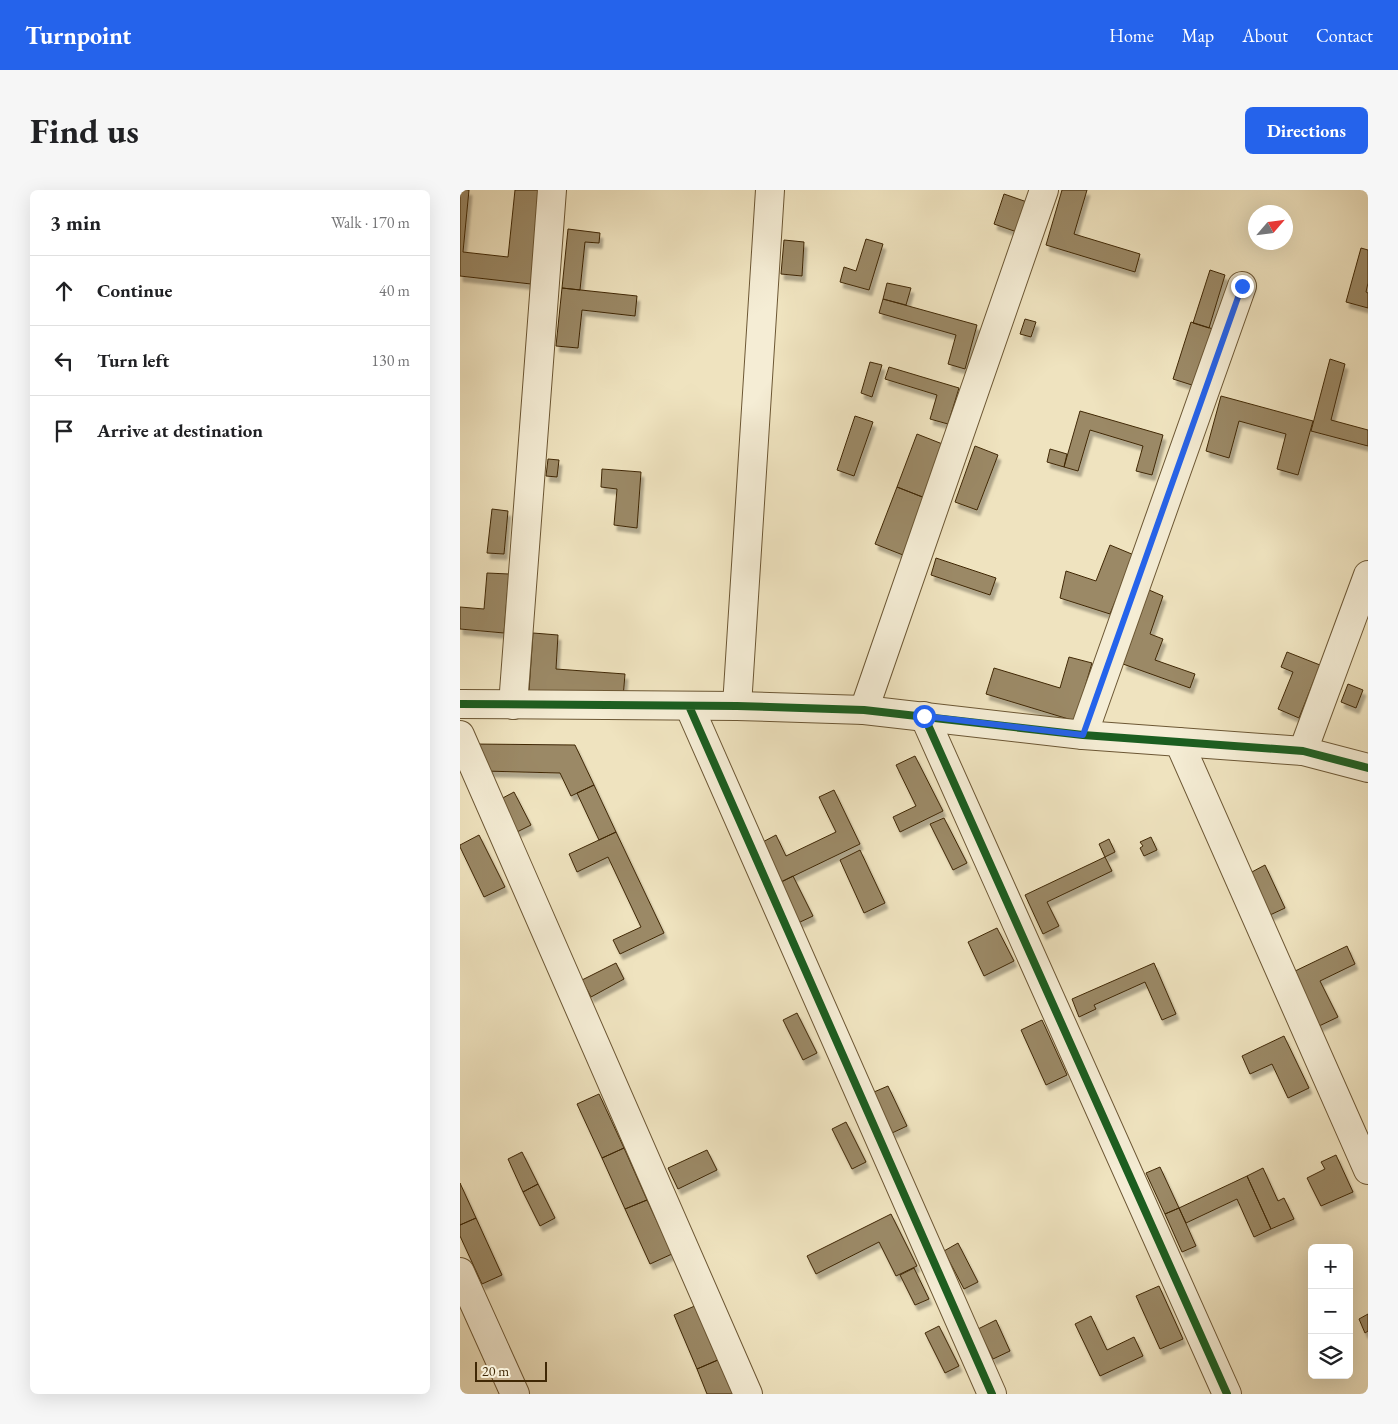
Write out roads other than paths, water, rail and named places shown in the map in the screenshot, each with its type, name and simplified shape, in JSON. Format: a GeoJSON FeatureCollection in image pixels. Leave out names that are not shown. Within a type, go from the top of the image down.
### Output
{"type":"FeatureCollection","features":[{"type":"Feature","properties":{"kind":"street"},"geometry":{"type":"LineString","coordinates":[[513,705],[552,190]]}},
{"type":"Feature","properties":{"kind":"street"},"geometry":{"type":"LineString","coordinates":[[737,706],[770,190]]}},
{"type":"Feature","properties":{"kind":"street"},"geometry":{"type":"LineString","coordinates":[[864,710],[1044,190]]}},
{"type":"Feature","properties":{"kind":"street"},"geometry":{"type":"LineString","coordinates":[[1083,735],[1242,286]]}},
{"type":"Feature","properties":{"kind":"street"},"geometry":{"type":"LineString","coordinates":[[1303,751],[1368,575]]}},
{"type":"Feature","properties":{"kind":"street"},"geometry":{"type":"LineString","coordinates":[[460,704],[737,706],[864,710],[1083,735],[1303,751],[1368,768]]}},
{"type":"Feature","properties":{"kind":"street"},"geometry":{"type":"LineString","coordinates":[[690,706],[992,1394]]}},
{"type":"Feature","properties":{"kind":"street"},"geometry":{"type":"LineString","coordinates":[[924,716],[1227,1394]]}},
{"type":"Feature","properties":{"kind":"street"},"geometry":{"type":"LineString","coordinates":[[460,734],[748,1394]]}},
{"type":"Feature","properties":{"kind":"street"},"geometry":{"type":"LineString","coordinates":[[1179,742],[1368,1170]]}},
{"type":"Feature","properties":{"kind":"street"},"geometry":{"type":"LineString","coordinates":[[460,1272],[516,1394]]}}]}
